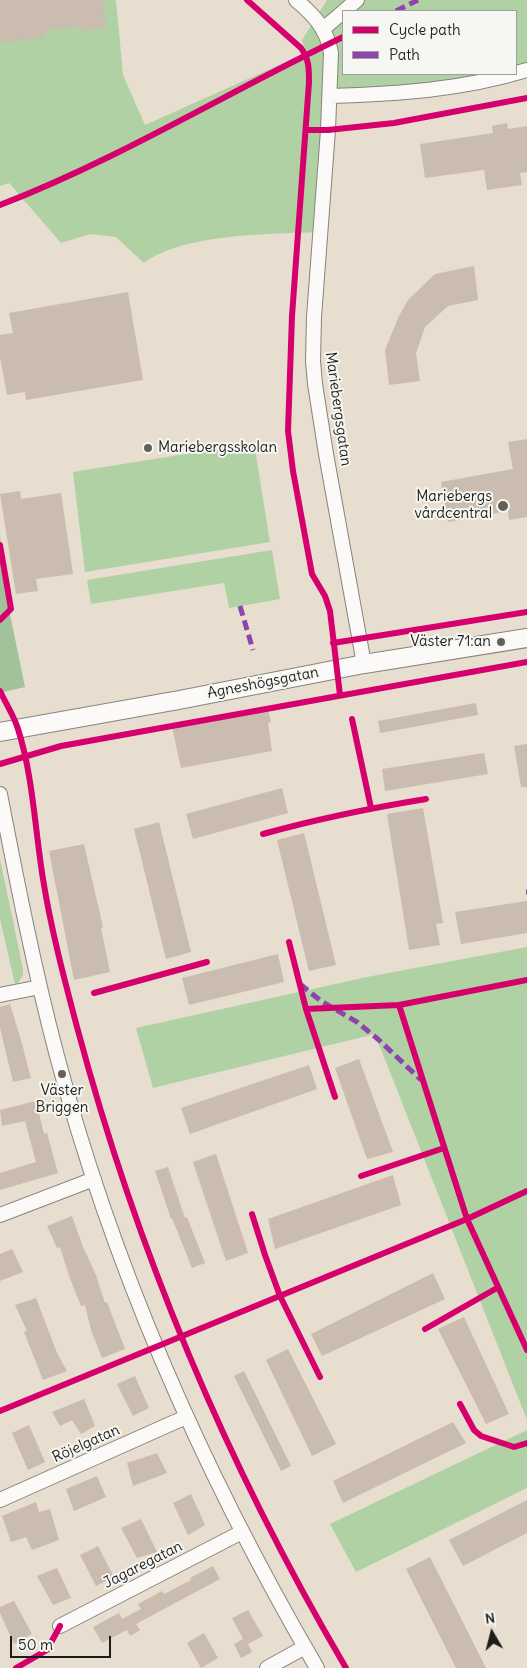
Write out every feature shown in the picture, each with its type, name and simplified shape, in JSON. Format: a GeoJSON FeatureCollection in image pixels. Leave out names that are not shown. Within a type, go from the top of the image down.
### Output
{"type":"FeatureCollection","features":[{"type":"Feature","properties":{"kind":"street","name":"Mariebergsgatan"},"geometry":{"type":"LineString","coordinates":[[296,0],[310,12],[323,29],[331,53],[330,96],[314,317],[313,361],[326,454],[364,664]]}},
{"type":"Feature","properties":{"kind":"street"},"geometry":{"type":"LineString","coordinates":[[346,10],[357,0]]}},
{"type":"Feature","properties":{"kind":"street"},"geometry":{"type":"LineString","coordinates":[[323,29],[342,14]]}},
{"type":"Feature","properties":{"kind":"street"},"geometry":{"type":"LineString","coordinates":[[330,96],[388,94],[436,89],[485,81],[508,75]]}},
{"type":"Feature","properties":{"kind":"street","name":"Agneshögsgatan"},"geometry":{"type":"LineString","coordinates":[[0,732],[364,664],[527,638]]}},
{"type":"Feature","properties":{"kind":"street"},"geometry":{"type":"LineString","coordinates":[[0,794],[25,920],[60,1065],[94,1179],[132,1286],[186,1417],[242,1532],[317,1668]]}},
{"type":"Feature","properties":{"kind":"street"},"geometry":{"type":"LineString","coordinates":[[0,995],[40,987]]}},
{"type":"Feature","properties":{"kind":"street"},"geometry":{"type":"LineString","coordinates":[[0,1215],[94,1179]]}},
{"type":"Feature","properties":{"kind":"street","name":"Röjelgatan"},"geometry":{"type":"LineString","coordinates":[[0,1500],[186,1417]]}},
{"type":"Feature","properties":{"kind":"street","name":"Jagaregatan"},"geometry":{"type":"LineString","coordinates":[[60,1626],[242,1532]]}},
{"type":"Feature","properties":{"kind":"street"},"geometry":{"type":"LineString","coordinates":[[267,1668],[305,1647]]}},
{"type":"Feature","properties":{"kind":"green space"},"geometry":{"type":"Polygon","coordinates":[[[0,0],[116,0],[123,75],[145,125],[306,53],[302,40],[327,0],[527,0],[527,64],[517,67],[517,10],[342,10],[342,75],[490,75],[401,89],[330,93],[322,232],[255,235],[205,241],[161,253],[144,263],[116,237],[90,234],[61,243],[9,183],[0,186],[0,0]]]}},
{"type":"Feature","properties":{"kind":"green space"},"geometry":{"type":"Polygon","coordinates":[[[254,443],[270,542],[85,572],[73,472],[254,443]]]}},
{"type":"Feature","properties":{"kind":"green space"},"geometry":{"type":"Polygon","coordinates":[[[0,534],[6,595],[25,687],[0,693],[0,534]]]}},
{"type":"Feature","properties":{"kind":"green space"},"geometry":{"type":"Polygon","coordinates":[[[272,550],[280,599],[229,608],[224,583],[91,604],[87,580],[272,550]]]}},
{"type":"Feature","properties":{"kind":"green space"},"geometry":{"type":"Polygon","coordinates":[[[0,859],[23,969],[23,975],[18,983],[15,984],[0,919],[0,859]]]}},
{"type":"Feature","properties":{"kind":"green space"},"geometry":{"type":"Polygon","coordinates":[[[527,947],[527,1420],[375,1034],[153,1088],[136,1028],[367,977],[527,947]]]}},
{"type":"Feature","properties":{"kind":"green space"},"geometry":{"type":"Polygon","coordinates":[[[527,1430],[527,1488],[356,1572],[330,1524],[527,1430]]]}},
{"type":"Feature","properties":{"kind":"building"},"geometry":{"type":"Polygon","coordinates":[[[0,0],[103,0],[106,28],[81,31],[80,26],[45,30],[46,37],[0,43],[0,0]]]}},
{"type":"Feature","properties":{"kind":"building"},"geometry":{"type":"Polygon","coordinates":[[[507,123],[508,129],[527,126],[527,172],[520,173],[522,185],[487,190],[484,170],[425,178],[420,144],[493,133],[492,126],[507,123]]]}},
{"type":"Feature","properties":{"kind":"building"},"geometry":{"type":"Polygon","coordinates":[[[474,266],[478,300],[448,306],[425,327],[416,353],[420,381],[389,385],[385,350],[408,300],[435,274],[474,266]]]}},
{"type":"Feature","properties":{"kind":"building"},"geometry":{"type":"Polygon","coordinates":[[[128,292],[143,380],[26,400],[25,392],[7,395],[0,357],[0,335],[13,333],[9,313],[128,292]]]}},
{"type":"Feature","properties":{"kind":"building"},"geometry":{"type":"Polygon","coordinates":[[[527,439],[527,517],[509,520],[508,511],[448,522],[441,482],[513,469],[508,442],[527,439]]]}},
{"type":"Feature","properties":{"kind":"building"},"geometry":{"type":"Polygon","coordinates":[[[20,491],[21,499],[61,493],[73,574],[36,579],[38,591],[16,594],[0,494],[20,491]]]}},
{"type":"Feature","properties":{"kind":"building"},"geometry":{"type":"Polygon","coordinates":[[[476,703],[478,715],[380,733],[378,721],[476,703]]]}},
{"type":"Feature","properties":{"kind":"building"},"geometry":{"type":"Polygon","coordinates":[[[268,710],[271,722],[268,723],[272,751],[181,768],[172,727],[268,710]]]}},
{"type":"Feature","properties":{"kind":"building"},"geometry":{"type":"Polygon","coordinates":[[[527,744],[527,787],[521,787],[514,746],[527,744]]]}},
{"type":"Feature","properties":{"kind":"building"},"geometry":{"type":"Polygon","coordinates":[[[484,753],[488,774],[385,791],[382,769],[484,753]]]}},
{"type":"Feature","properties":{"kind":"building"},"geometry":{"type":"Polygon","coordinates":[[[282,788],[288,813],[193,839],[186,814],[282,788]]]}},
{"type":"Feature","properties":{"kind":"building"},"geometry":{"type":"Polygon","coordinates":[[[423,808],[443,923],[436,924],[440,945],[409,950],[387,814],[423,808]]]}},
{"type":"Feature","properties":{"kind":"building"},"geometry":{"type":"Polygon","coordinates":[[[159,822],[191,952],[166,959],[134,829],[159,822]]]}},
{"type":"Feature","properties":{"kind":"building"},"geometry":{"type":"Polygon","coordinates":[[[304,833],[336,965],[309,971],[277,840],[304,833]]]}},
{"type":"Feature","properties":{"kind":"building"},"geometry":{"type":"Polygon","coordinates":[[[84,844],[103,927],[101,928],[110,972],[74,980],[49,851],[84,844]]]}},
{"type":"Feature","properties":{"kind":"building"},"geometry":{"type":"Polygon","coordinates":[[[527,901],[527,933],[461,944],[455,912],[527,901]]]}},
{"type":"Feature","properties":{"kind":"building"},"geometry":{"type":"Polygon","coordinates":[[[278,954],[284,982],[189,1005],[182,978],[278,954]]]}},
{"type":"Feature","properties":{"kind":"building"},"geometry":{"type":"Polygon","coordinates":[[[10,1004],[31,1078],[13,1082],[0,1028],[0,1007],[10,1004]]]}},
{"type":"Feature","properties":{"kind":"building"},"geometry":{"type":"Polygon","coordinates":[[[359,1059],[393,1152],[367,1159],[335,1068],[359,1059]]]}},
{"type":"Feature","properties":{"kind":"building"},"geometry":{"type":"Polygon","coordinates":[[[309,1065],[317,1089],[190,1134],[181,1108],[309,1065]]]}},
{"type":"Feature","properties":{"kind":"building"},"geometry":{"type":"Polygon","coordinates":[[[36,1101],[44,1134],[47,1133],[58,1173],[0,1190],[0,1173],[36,1162],[25,1121],[2,1126],[0,1110],[36,1101]]]}},
{"type":"Feature","properties":{"kind":"building"},"geometry":{"type":"Polygon","coordinates":[[[216,1154],[248,1253],[226,1261],[193,1162],[216,1154]]]}},
{"type":"Feature","properties":{"kind":"building"},"geometry":{"type":"Polygon","coordinates":[[[168,1167],[185,1218],[187,1217],[205,1263],[192,1268],[171,1219],[155,1171],[168,1167]]]}},
{"type":"Feature","properties":{"kind":"building"},"geometry":{"type":"Polygon","coordinates":[[[393,1175],[401,1205],[275,1249],[268,1219],[393,1175]]]}},
{"type":"Feature","properties":{"kind":"building"},"geometry":{"type":"Polygon","coordinates":[[[72,1216],[96,1275],[105,1303],[107,1302],[125,1349],[102,1358],[91,1330],[85,1305],[81,1306],[60,1247],[57,1248],[47,1226],[72,1216]]]}},
{"type":"Feature","properties":{"kind":"building"},"geometry":{"type":"Polygon","coordinates":[[[12,1249],[23,1272],[0,1281],[0,1254],[12,1249]]]}},
{"type":"Feature","properties":{"kind":"building"},"geometry":{"type":"Polygon","coordinates":[[[433,1273],[445,1299],[322,1356],[311,1334],[433,1273]]]}},
{"type":"Feature","properties":{"kind":"building"},"geometry":{"type":"Polygon","coordinates":[[[36,1298],[57,1353],[67,1371],[43,1380],[24,1332],[27,1331],[15,1305],[36,1298]]]}},
{"type":"Feature","properties":{"kind":"building"},"geometry":{"type":"Polygon","coordinates":[[[464,1317],[509,1414],[486,1424],[438,1329],[464,1317]]]}},
{"type":"Feature","properties":{"kind":"building"},"geometry":{"type":"Polygon","coordinates":[[[288,1349],[336,1444],[312,1456],[266,1360],[288,1349]]]}},
{"type":"Feature","properties":{"kind":"building"},"geometry":{"type":"Polygon","coordinates":[[[244,1371],[291,1466],[281,1471],[234,1376],[244,1371]]]}},
{"type":"Feature","properties":{"kind":"building"},"geometry":{"type":"Polygon","coordinates":[[[135,1376],[149,1408],[133,1416],[117,1384],[135,1376]]]}},
{"type":"Feature","properties":{"kind":"building"},"geometry":{"type":"Polygon","coordinates":[[[84,1399],[95,1426],[81,1434],[72,1420],[60,1426],[52,1412],[84,1399]]]}},
{"type":"Feature","properties":{"kind":"building"},"geometry":{"type":"Polygon","coordinates":[[[453,1422],[466,1443],[343,1503],[333,1481],[453,1422]]]}},
{"type":"Feature","properties":{"kind":"building"},"geometry":{"type":"Polygon","coordinates":[[[29,1425],[45,1462],[28,1470],[12,1433],[29,1425]]]}},
{"type":"Feature","properties":{"kind":"building"},"geometry":{"type":"Polygon","coordinates":[[[157,1453],[167,1473],[133,1486],[127,1463],[157,1453]]]}},
{"type":"Feature","properties":{"kind":"building"},"geometry":{"type":"Polygon","coordinates":[[[97,1476],[106,1497],[74,1511],[66,1489],[97,1476]]]}},
{"type":"Feature","properties":{"kind":"building"},"geometry":{"type":"Polygon","coordinates":[[[191,1494],[205,1525],[188,1535],[173,1503],[191,1494]]]}},
{"type":"Feature","properties":{"kind":"building"},"geometry":{"type":"Polygon","coordinates":[[[527,1500],[527,1533],[463,1566],[449,1540],[527,1500]]]}},
{"type":"Feature","properties":{"kind":"building"},"geometry":{"type":"Polygon","coordinates":[[[36,1502],[39,1512],[50,1509],[59,1540],[32,1550],[26,1537],[11,1542],[2,1516],[36,1502]]]}},
{"type":"Feature","properties":{"kind":"building"},"geometry":{"type":"Polygon","coordinates":[[[141,1519],[157,1552],[137,1558],[121,1528],[141,1519]]]}},
{"type":"Feature","properties":{"kind":"building"},"geometry":{"type":"Polygon","coordinates":[[[98,1546],[114,1577],[96,1586],[80,1555],[98,1546]]]}},
{"type":"Feature","properties":{"kind":"building"},"geometry":{"type":"Polygon","coordinates":[[[430,1557],[486,1668],[456,1668],[406,1569],[430,1557]]]}},
{"type":"Feature","properties":{"kind":"building"},"geometry":{"type":"Polygon","coordinates":[[[213,1566],[220,1579],[136,1624],[140,1630],[130,1636],[127,1630],[102,1643],[93,1627],[119,1613],[122,1619],[141,1609],[138,1604],[162,1591],[164,1594],[213,1566]]]}},
{"type":"Feature","properties":{"kind":"building"},"geometry":{"type":"Polygon","coordinates":[[[57,1568],[71,1598],[53,1605],[37,1576],[57,1568]]]}},
{"type":"Feature","properties":{"kind":"building"},"geometry":{"type":"Polygon","coordinates":[[[14,1601],[32,1634],[14,1644],[0,1613],[0,1607],[14,1601]]]}},
{"type":"Feature","properties":{"kind":"building"},"geometry":{"type":"Polygon","coordinates":[[[248,1610],[263,1636],[248,1644],[252,1652],[241,1658],[234,1644],[243,1639],[232,1618],[248,1610]]]}},
{"type":"Feature","properties":{"kind":"building"},"geometry":{"type":"Polygon","coordinates":[[[204,1633],[218,1658],[201,1668],[187,1643],[204,1633]]]}},
{"type":"Feature","properties":{"kind":"marked path"},"geometry":{"type":"LineString","coordinates":[[398,10],[418,0]]}},
{"type":"Feature","properties":{"kind":"marked path"},"geometry":{"type":"LineString","coordinates":[[240,606],[253,650]]}},
{"type":"Feature","properties":{"kind":"marked path"},"geometry":{"type":"LineString","coordinates":[[300,984],[321,1001],[357,1022],[421,1080]]}},
{"type":"Feature","properties":{"kind":"cycle path"},"geometry":{"type":"LineString","coordinates":[[247,0],[301,48],[306,56],[309,68],[292,316],[288,431],[293,471],[312,574],[325,596],[330,611],[340,695]]}},
{"type":"Feature","properties":{"kind":"cycle path"},"geometry":{"type":"LineString","coordinates":[[0,205],[88,167],[342,37]]}},
{"type":"Feature","properties":{"kind":"cycle path"},"geometry":{"type":"LineString","coordinates":[[306,130],[328,130],[394,123],[527,98]]}},
{"type":"Feature","properties":{"kind":"cycle path"},"geometry":{"type":"LineString","coordinates":[[0,545],[11,609],[0,620]]}},
{"type":"Feature","properties":{"kind":"cycle path"},"geometry":{"type":"LineString","coordinates":[[333,643],[527,612]]}},
{"type":"Feature","properties":{"kind":"cycle path"},"geometry":{"type":"LineString","coordinates":[[0,764],[61,746],[527,662]]}},
{"type":"Feature","properties":{"kind":"cycle path"},"geometry":{"type":"LineString","coordinates":[[0,691],[16,724],[23,747],[50,916],[77,1027],[101,1111],[157,1276],[225,1436],[263,1515],[303,1592],[346,1668]]}},
{"type":"Feature","properties":{"kind":"cycle path"},"geometry":{"type":"LineString","coordinates":[[352,719],[371,808]]}},
{"type":"Feature","properties":{"kind":"cycle path"},"geometry":{"type":"LineString","coordinates":[[263,834],[344,814],[426,799]]}},
{"type":"Feature","properties":{"kind":"cycle path"},"geometry":{"type":"LineString","coordinates":[[289,942],[306,1009],[335,1097]]}},
{"type":"Feature","properties":{"kind":"cycle path"},"geometry":{"type":"LineString","coordinates":[[94,993],[207,962]]}},
{"type":"Feature","properties":{"kind":"cycle path"},"geometry":{"type":"LineString","coordinates":[[306,1009],[399,1005],[527,980]]}},
{"type":"Feature","properties":{"kind":"cycle path"},"geometry":{"type":"LineString","coordinates":[[399,1005],[467,1219],[527,1350]]}},
{"type":"Feature","properties":{"kind":"cycle path"},"geometry":{"type":"LineString","coordinates":[[361,1176],[444,1148]]}},
{"type":"Feature","properties":{"kind":"cycle path"},"geometry":{"type":"LineString","coordinates":[[0,1411],[467,1219],[527,1191]]}},
{"type":"Feature","properties":{"kind":"cycle path"},"geometry":{"type":"LineString","coordinates":[[252,1214],[280,1296],[320,1377]]}},
{"type":"Feature","properties":{"kind":"cycle path"},"geometry":{"type":"LineString","coordinates":[[425,1329],[497,1288]]}},
{"type":"Feature","properties":{"kind":"cycle path"},"geometry":{"type":"LineString","coordinates":[[460,1404],[474,1430],[481,1436],[514,1447],[527,1443]]}},
{"type":"Feature","properties":{"kind":"cycle path"},"geometry":{"type":"LineString","coordinates":[[16,1668],[47,1650],[60,1626]]}},
{"type":"Feature","properties":{"kind":"place","name":"Mariebergsskolan"},"geometry":{"type":"Point","coordinates":[148,448]}},
{"type":"Feature","properties":{"kind":"place","name":"Mariebergs vårdcentral"},"geometry":{"type":"Point","coordinates":[503,506]}},
{"type":"Feature","properties":{"kind":"place","name":"Väster 71:an"},"geometry":{"type":"Point","coordinates":[501,642]}},
{"type":"Feature","properties":{"kind":"place","name":"Väster Briggen"},"geometry":{"type":"Point","coordinates":[62,1074]}}]}
